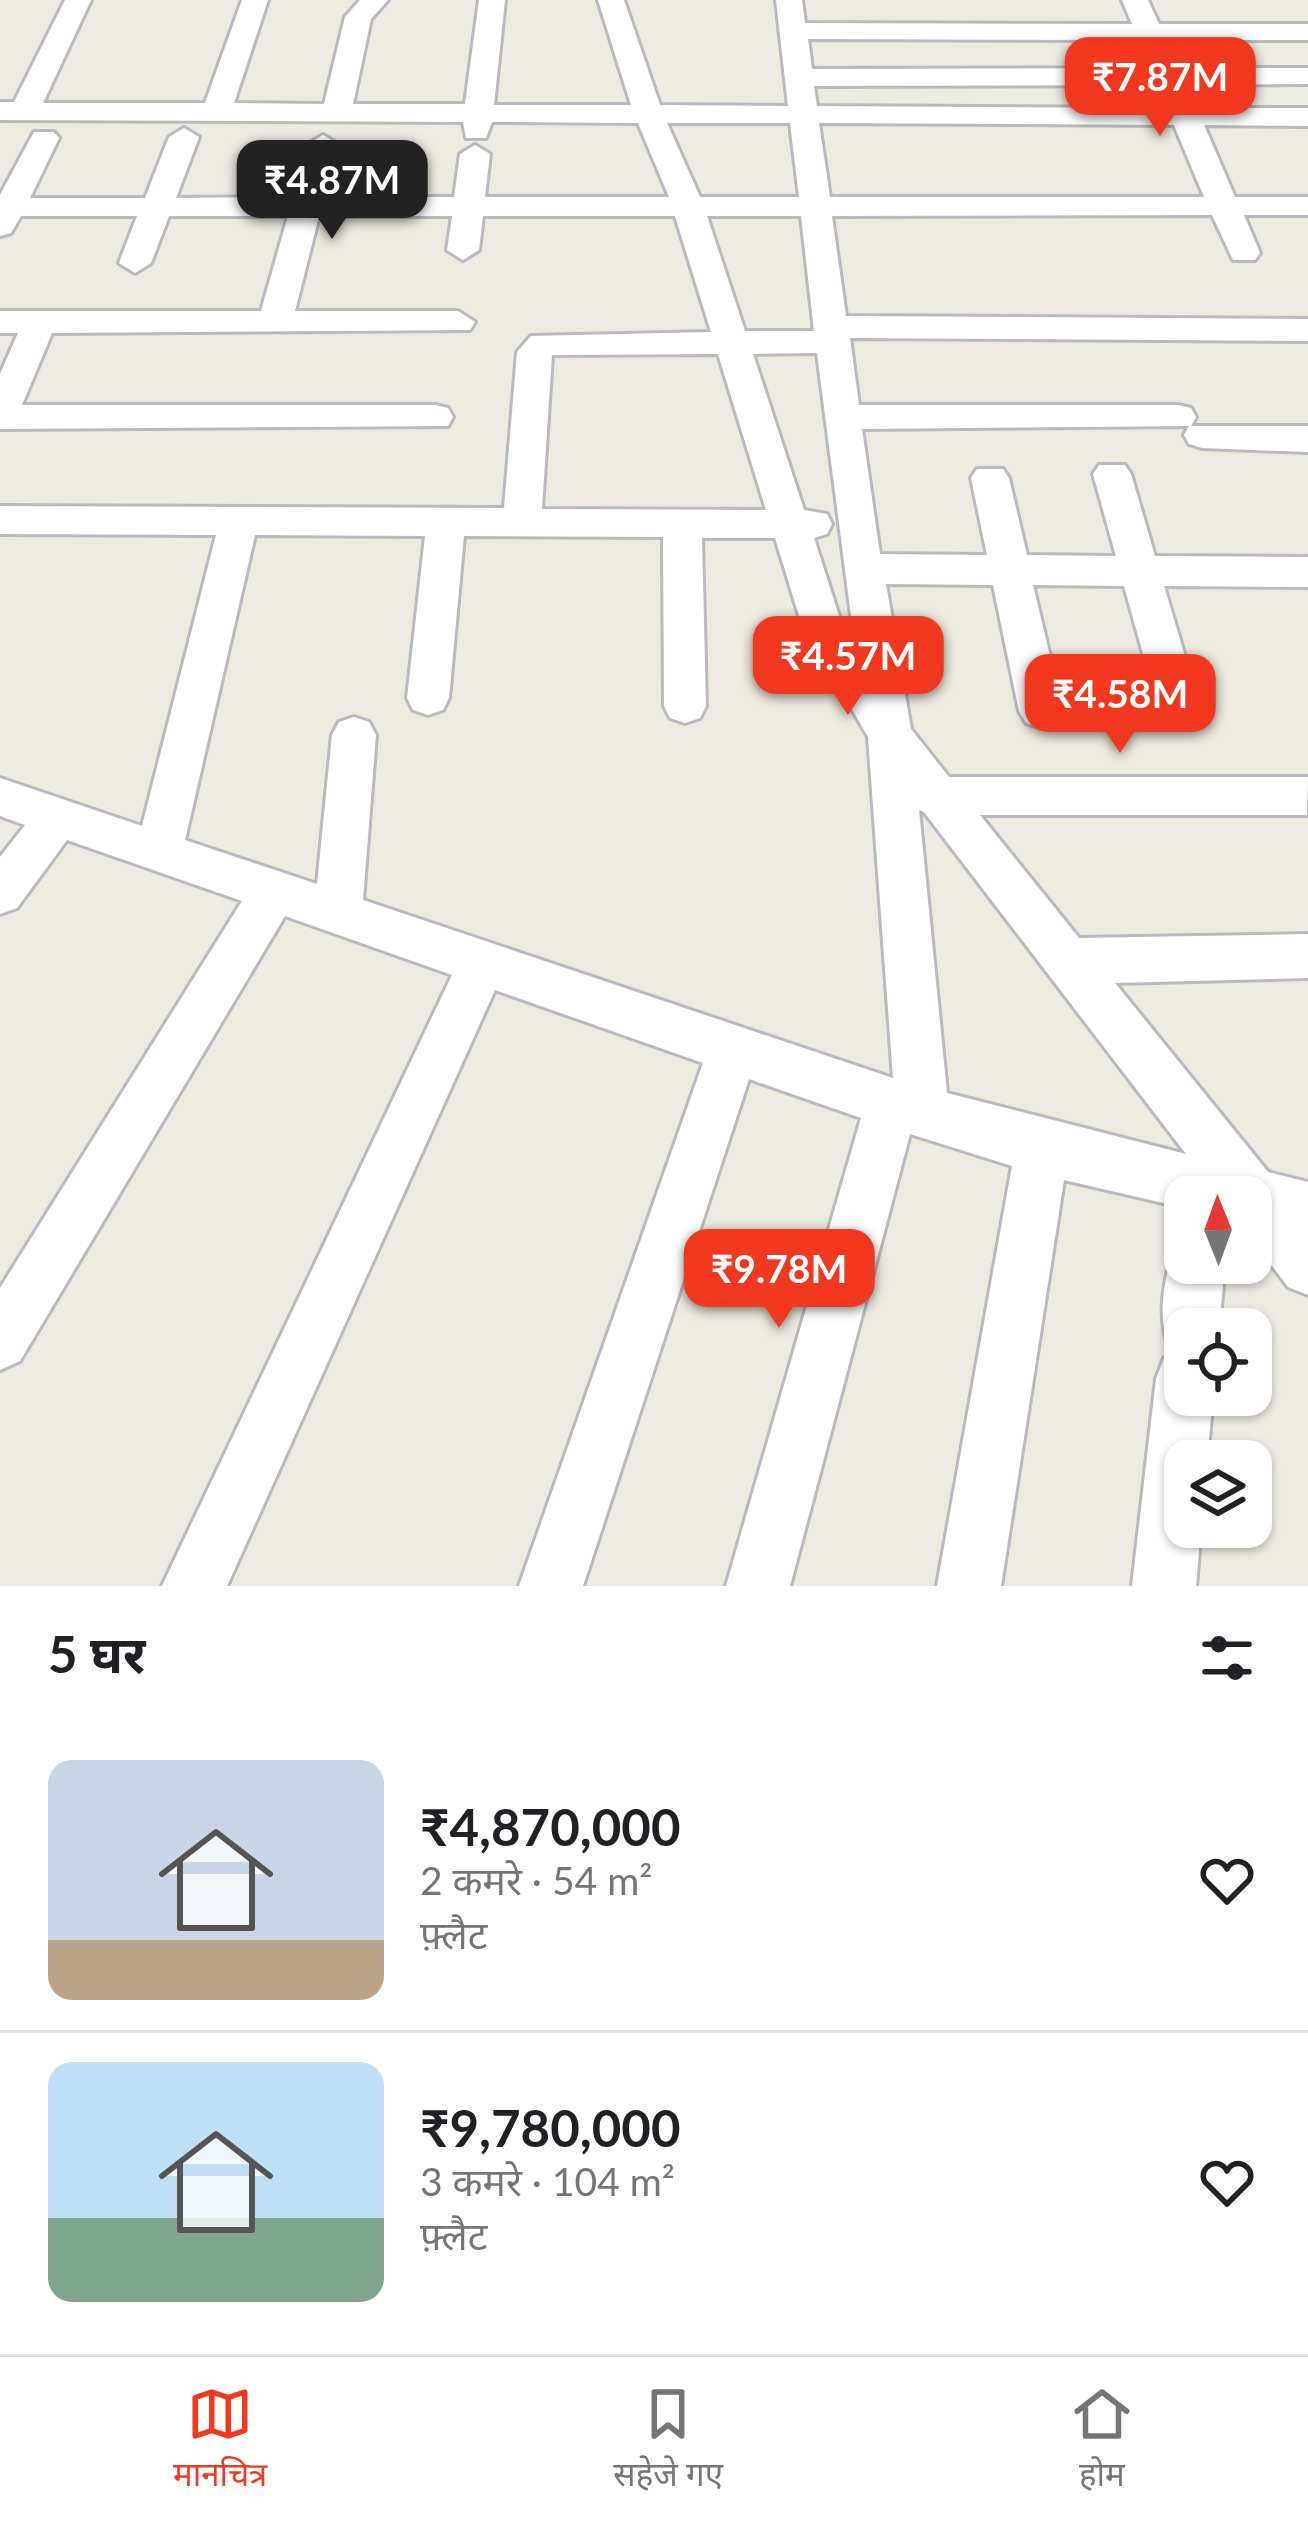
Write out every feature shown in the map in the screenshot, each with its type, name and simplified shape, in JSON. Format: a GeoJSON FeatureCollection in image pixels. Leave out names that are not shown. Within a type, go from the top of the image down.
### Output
{"type":"FeatureCollection","features":[{"type":"Feature","properties":{"kind":"street"},"geometry":{"type":"LineString","coordinates":[[12,111],[78,0]]}},
{"type":"Feature","properties":{"kind":"street"},"geometry":{"type":"LineString","coordinates":[[217,110],[255,0]]}},
{"type":"Feature","properties":{"kind":"street"},"geometry":{"type":"LineString","coordinates":[[338,111],[358,17],[376,0]]}},
{"type":"Feature","properties":{"kind":"street"},"geometry":{"type":"LineString","coordinates":[[463,250],[492,0]]}},
{"type":"Feature","properties":{"kind":"street"},"geometry":{"type":"LineString","coordinates":[[611,0],[648,112],[688,206],[728,343],[820,619],[890,735],[1066,961],[1209,1176]]}},
{"type":"Feature","properties":{"kind":"street"},"geometry":{"type":"LineString","coordinates":[[1135,0],[1244,253]]}},
{"type":"Feature","properties":{"kind":"street"},"geometry":{"type":"LineString","coordinates":[[758,1586],[907,1107],[890,735],[856,525],[791,16],[1149,32],[1308,32]]}},
{"type":"Feature","properties":{"kind":"street"},"geometry":{"type":"LineString","coordinates":[[12,111],[338,111],[477,133],[801,96],[1168,77],[1308,76]]}},
{"type":"Feature","properties":{"kind":"street"},"geometry":{"type":"LineString","coordinates":[[801,96],[1185,116],[1308,117]]}},
{"type":"Feature","properties":{"kind":"street"},"geometry":{"type":"LineString","coordinates":[[135,263],[184,137]]}},
{"type":"Feature","properties":{"kind":"street"},"geometry":{"type":"LineString","coordinates":[[4,217],[44,138]]}},
{"type":"Feature","properties":{"kind":"street"},"geometry":{"type":"LineString","coordinates":[[275,322],[323,144]]}},
{"type":"Feature","properties":{"kind":"street"},"geometry":{"type":"LineString","coordinates":[[4,217],[157,207],[1308,206]]}},
{"type":"Feature","properties":{"kind":"street"},"geometry":{"type":"LineString","coordinates":[[0,322],[458,322]]}},
{"type":"Feature","properties":{"kind":"street"},"geometry":{"type":"LineString","coordinates":[[40,322],[0,416],[436,417]]}},
{"type":"Feature","properties":{"kind":"street"},"geometry":{"type":"LineString","coordinates":[[522,523],[538,347],[728,343],[834,335],[1308,330]]}},
{"type":"Feature","properties":{"kind":"street"},"geometry":{"type":"LineString","coordinates":[[843,417],[1190,426],[1308,439]]}},
{"type":"Feature","properties":{"kind":"street"},"geometry":{"type":"LineString","coordinates":[[1112,473],[1179,707]]}},
{"type":"Feature","properties":{"kind":"street"},"geometry":{"type":"LineString","coordinates":[[990,478],[1040,710]]}},
{"type":"Feature","properties":{"kind":"street"},"geometry":{"type":"LineString","coordinates":[[0,520],[856,525]]}},
{"type":"Feature","properties":{"kind":"street"},"geometry":{"type":"LineString","coordinates":[[159,852],[239,521]]}},
{"type":"Feature","properties":{"kind":"street"},"geometry":{"type":"LineString","coordinates":[[428,698],[446,522]]}},
{"type":"Feature","properties":{"kind":"street"},"geometry":{"type":"LineString","coordinates":[[682,524],[685,706]]}},
{"type":"Feature","properties":{"kind":"street"},"geometry":{"type":"LineString","coordinates":[[863,569],[1308,572]]}},
{"type":"Feature","properties":{"kind":"street"},"geometry":{"type":"LineString","coordinates":[[338,912],[354,735]]}},
{"type":"Feature","properties":{"kind":"street"},"geometry":{"type":"LineString","coordinates":[[933,796],[1307,796]]}},
{"type":"Feature","properties":{"kind":"street"},"geometry":{"type":"LineString","coordinates":[[0,797],[907,1107],[1164,1178]]}},
{"type":"Feature","properties":{"kind":"street"},"geometry":{"type":"LineString","coordinates":[[0,893],[58,817]]}},
{"type":"Feature","properties":{"kind":"street"},"geometry":{"type":"LineString","coordinates":[[0,1341],[274,891]]}},
{"type":"Feature","properties":{"kind":"street"},"geometry":{"type":"LineString","coordinates":[[1066,961],[1308,956]]}},
{"type":"Feature","properties":{"kind":"street"},"geometry":{"type":"LineString","coordinates":[[194,1586],[483,962]]}},
{"type":"Feature","properties":{"kind":"street"},"geometry":{"type":"LineString","coordinates":[[551,1586],[734,1048]]}},
{"type":"Feature","properties":{"kind":"street"},"geometry":{"type":"LineString","coordinates":[[969,1586],[1042,1148]]}},
{"type":"Feature","properties":{"kind":"street"},"geometry":{"type":"LineString","coordinates":[[1272,1203],[1308,1210]]}},
{"type":"Feature","properties":{"kind":"street"},"geometry":{"type":"LineString","coordinates":[[1272,1236],[1308,1267]]}},
{"type":"Feature","properties":{"kind":"street"},"geometry":{"type":"LineString","coordinates":[[1164,1586],[1181,1416]]}}]}
